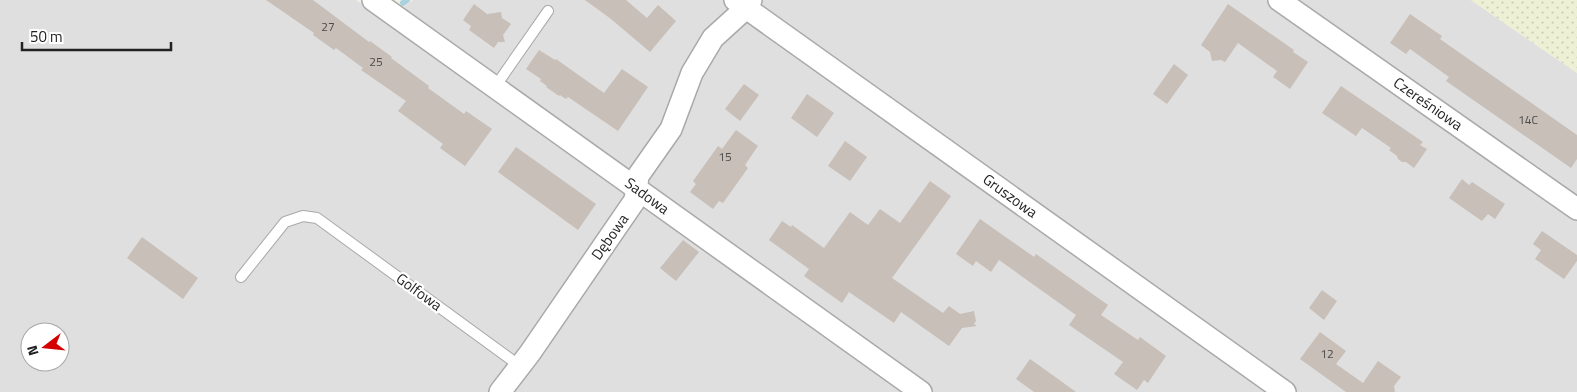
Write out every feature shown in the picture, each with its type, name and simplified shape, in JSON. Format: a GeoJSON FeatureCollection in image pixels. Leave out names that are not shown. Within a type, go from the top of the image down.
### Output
{"type":"FeatureCollection","features":[{"type":"Feature","properties":{"kind":"street","name":"Sadowa"},"geometry":{"type":"LineString","coordinates":[[373,0],[921,392]]}},
{"type":"Feature","properties":{"kind":"street","name":"Czereśniowa"},"geometry":{"type":"LineString","coordinates":[[1279,0],[1577,209]]}},
{"type":"Feature","properties":{"kind":"street","name":"Dębowa"},"geometry":{"type":"LineString","coordinates":[[500,392],[635,200],[638,176],[671,129],[692,73],[713,38],[744,3]]}},
{"type":"Feature","properties":{"kind":"street","name":"Gruszowa"},"geometry":{"type":"LineString","coordinates":[[744,3],[1285,392]]}},
{"type":"Feature","properties":{"kind":"lane"},"geometry":{"type":"LineString","coordinates":[[495,86],[548,11]]}},
{"type":"Feature","properties":{"kind":"lane","name":"Golfowa"},"geometry":{"type":"LineString","coordinates":[[241,277],[285,222],[303,216],[317,218],[520,366]]}},
{"type":"Feature","properties":{"kind":"shaded area"},"geometry":{"type":"Polygon","coordinates":[[[0,0],[356,0],[386,21],[413,0],[1471,0],[1577,73],[1577,392],[0,392],[0,0]]]}},
{"type":"Feature","properties":{"kind":"green space"},"geometry":{"type":"Polygon","coordinates":[[[1471,0],[1577,0],[1577,73],[1471,0]]]}},
{"type":"Feature","properties":{"kind":"building"},"geometry":{"type":"Polygon","coordinates":[[[266,0],[313,0],[392,57],[429,86],[428,88],[464,114],[466,111],[492,129],[465,166],[440,148],[443,144],[398,111],[406,101],[361,70],[363,68],[336,48],[334,50],[313,35],[314,33],[266,0]]]}},
{"type":"Feature","properties":{"kind":"building"},"geometry":{"type":"Polygon","coordinates":[[[585,0],[626,0],[647,18],[658,5],[676,21],[650,52],[585,0]]]}},
{"type":"Feature","properties":{"kind":"building"},"geometry":{"type":"Polygon","coordinates":[[[474,4],[487,14],[501,12],[502,18],[511,24],[503,35],[505,42],[498,42],[494,48],[469,30],[471,26],[463,20],[474,4]]]}},
{"type":"Feature","properties":{"kind":"building"},"geometry":{"type":"Polygon","coordinates":[[[1228,4],[1308,62],[1290,89],[1273,77],[1277,71],[1238,43],[1225,62],[1221,60],[1212,61],[1210,52],[1201,45],[1228,4]]]}},
{"type":"Feature","properties":{"kind":"building"},"geometry":{"type":"Polygon","coordinates":[[[1410,14],[1442,36],[1440,39],[1577,135],[1577,159],[1571,168],[1446,81],[1449,77],[1410,49],[1406,54],[1390,43],[1410,14]]]}},
{"type":"Feature","properties":{"kind":"building"},"geometry":{"type":"Polygon","coordinates":[[[539,50],[556,59],[604,93],[622,69],[648,87],[618,131],[568,97],[566,99],[559,96],[546,87],[540,81],[541,79],[526,69],[539,50]]]}},
{"type":"Feature","properties":{"kind":"building"},"geometry":{"type":"Polygon","coordinates":[[[1174,64],[1188,75],[1167,104],[1153,94],[1174,64]]]}},
{"type":"Feature","properties":{"kind":"building"},"geometry":{"type":"Polygon","coordinates":[[[744,84],[759,95],[740,121],[725,109],[744,84]]]}},
{"type":"Feature","properties":{"kind":"building"},"geometry":{"type":"Polygon","coordinates":[[[1341,86],[1423,142],[1420,145],[1427,149],[1414,168],[1398,159],[1389,150],[1391,148],[1362,128],[1356,136],[1322,113],[1341,86]]]}},
{"type":"Feature","properties":{"kind":"building"},"geometry":{"type":"Polygon","coordinates":[[[807,94],[834,113],[817,137],[791,118],[807,94]]]}},
{"type":"Feature","properties":{"kind":"building"},"geometry":{"type":"Polygon","coordinates":[[[736,130],[758,146],[745,165],[748,168],[723,203],[719,201],[713,209],[690,192],[696,184],[693,181],[718,146],[722,149],[736,130]]]}},
{"type":"Feature","properties":{"kind":"building"},"geometry":{"type":"Polygon","coordinates":[[[845,141],[867,157],[850,181],[828,166],[845,141]]]}},
{"type":"Feature","properties":{"kind":"building"},"geometry":{"type":"Polygon","coordinates":[[[516,147],[596,204],[578,230],[498,172],[516,147]]]}},
{"type":"Feature","properties":{"kind":"building"},"geometry":{"type":"Polygon","coordinates":[[[1462,179],[1469,185],[1472,182],[1505,204],[1495,219],[1488,214],[1482,221],[1449,198],[1462,179]]]}},
{"type":"Feature","properties":{"kind":"building"},"geometry":{"type":"Polygon","coordinates":[[[930,181],[951,196],[892,278],[943,313],[949,306],[960,314],[974,311],[976,321],[974,324],[977,326],[962,328],[949,346],[901,312],[894,323],[849,292],[842,303],[804,276],[809,269],[769,240],[782,221],[791,227],[792,225],[824,248],[850,212],[868,225],[880,209],[900,223],[930,181]]]}},
{"type":"Feature","properties":{"kind":"building"},"geometry":{"type":"Polygon","coordinates":[[[980,219],[1034,257],[1036,254],[1108,305],[1101,315],[1138,340],[1140,337],[1166,356],[1148,383],[1144,380],[1137,390],[1114,374],[1123,362],[1069,325],[1076,315],[999,260],[991,272],[976,261],[973,266],[956,254],[980,219]]]}},
{"type":"Feature","properties":{"kind":"building"},"geometry":{"type":"Polygon","coordinates":[[[1542,231],[1577,255],[1577,261],[1564,279],[1535,259],[1541,250],[1533,244],[1542,231]]]}},
{"type":"Feature","properties":{"kind":"building"},"geometry":{"type":"Polygon","coordinates":[[[142,237],[198,278],[183,299],[127,258],[142,237]]]}},
{"type":"Feature","properties":{"kind":"building"},"geometry":{"type":"Polygon","coordinates":[[[683,240],[699,252],[676,281],[660,268],[683,240]]]}},
{"type":"Feature","properties":{"kind":"building"},"geometry":{"type":"Polygon","coordinates":[[[1322,290],[1337,301],[1324,320],[1309,308],[1322,290]]]}},
{"type":"Feature","properties":{"kind":"building"},"geometry":{"type":"Polygon","coordinates":[[[1320,332],[1346,351],[1336,364],[1363,383],[1378,361],[1401,377],[1394,386],[1395,392],[1346,392],[1300,359],[1320,332]]]}},
{"type":"Feature","properties":{"kind":"building"},"geometry":{"type":"Polygon","coordinates":[[[1030,359],[1076,392],[1034,392],[1016,379],[1030,359]]]}},
{"type":"Feature","properties":{"kind":"waterway"},"geometry":{"type":"LineString","coordinates":[[403,3],[407,0]]}}]}
